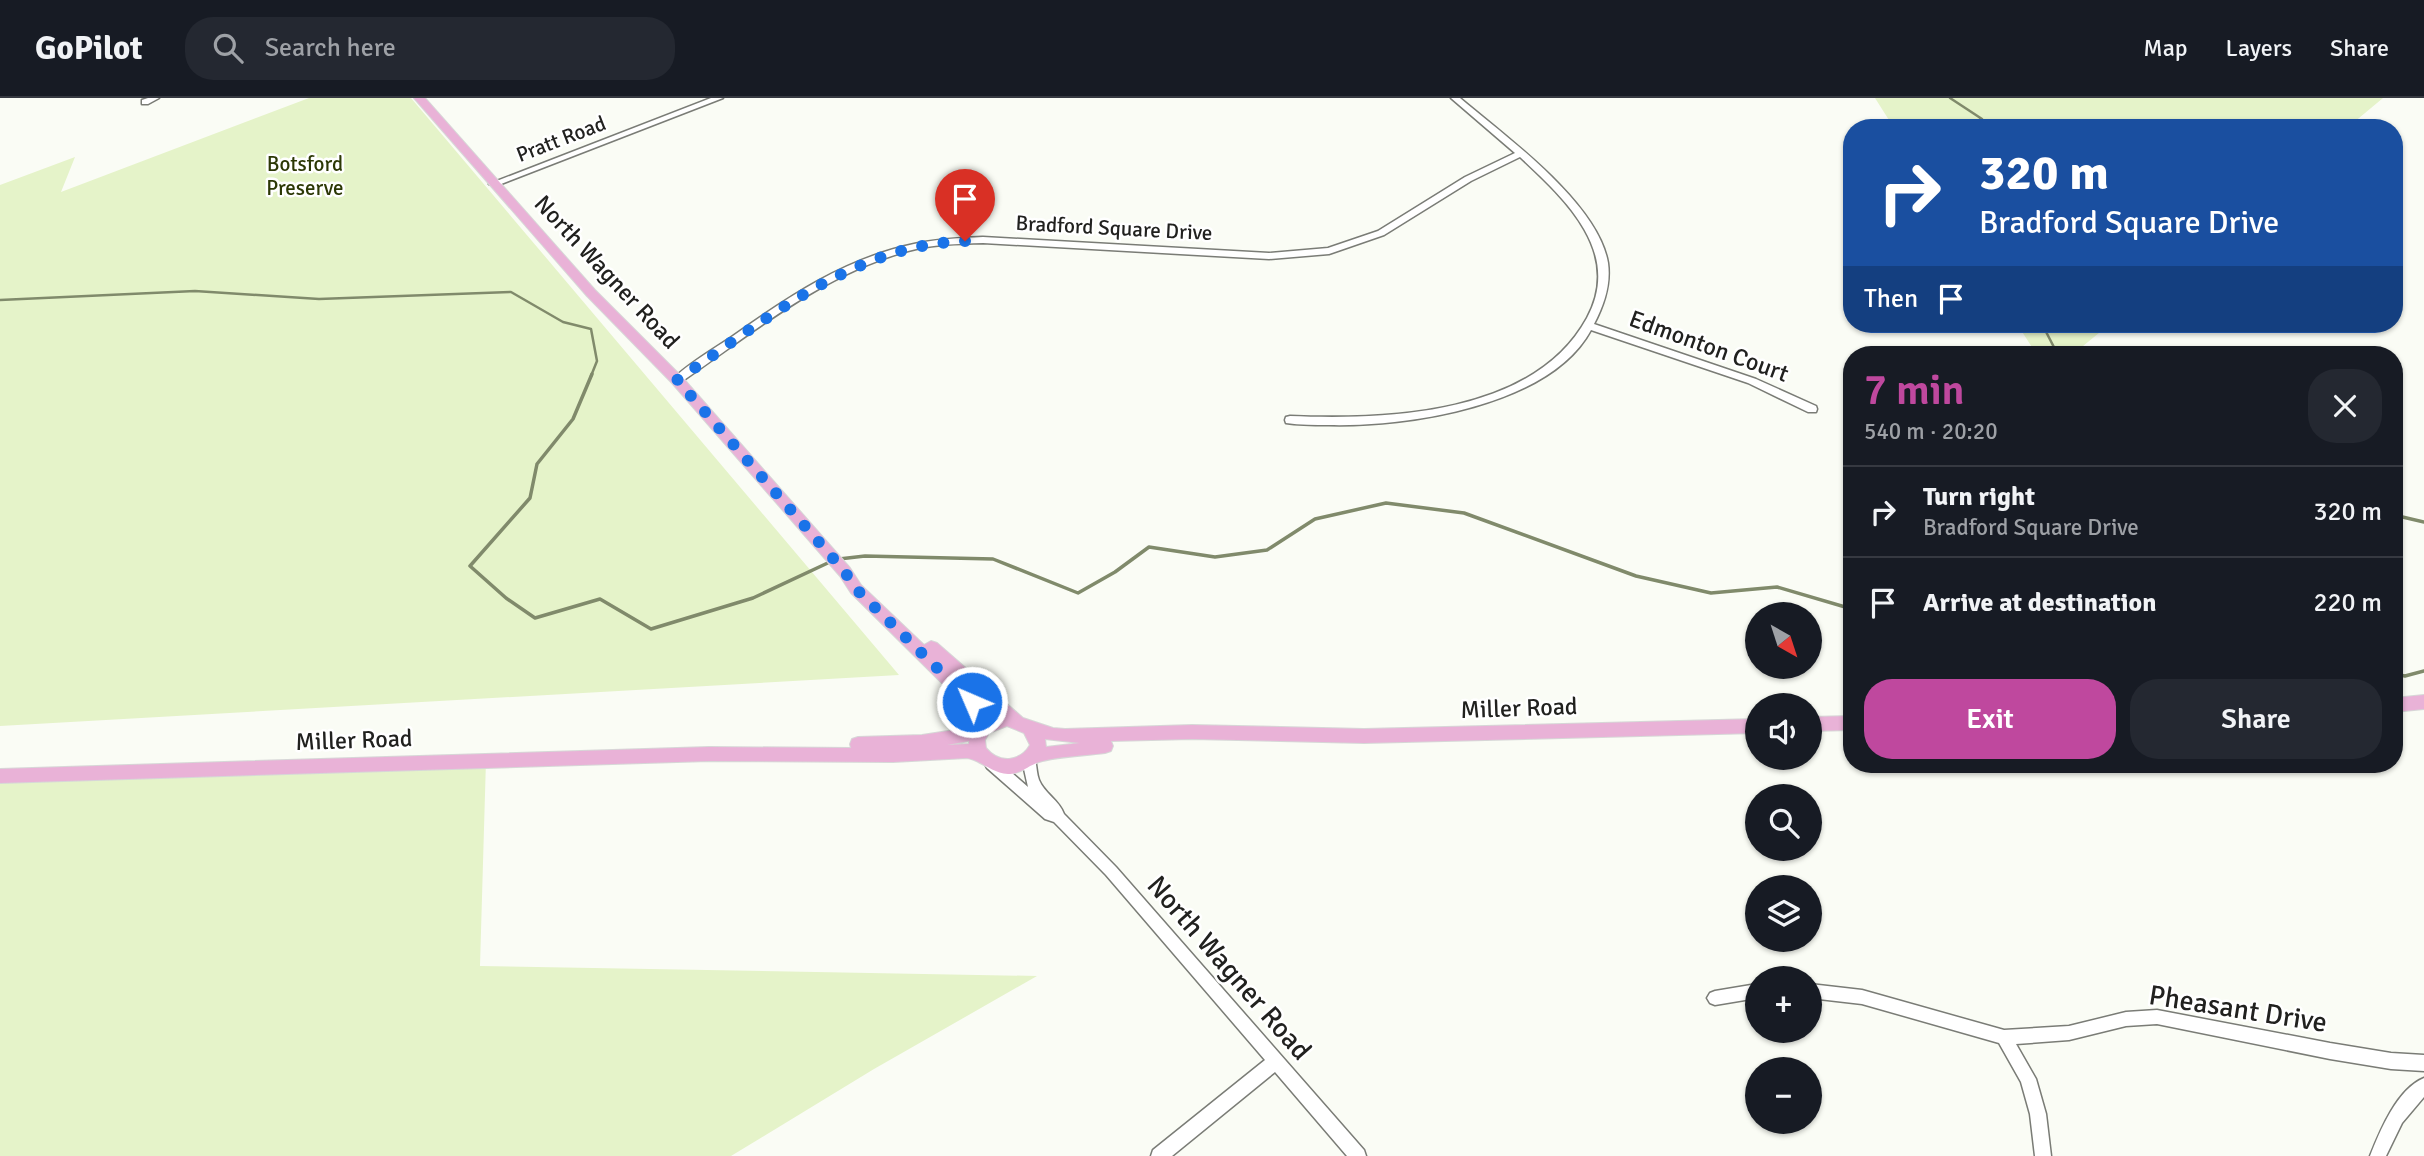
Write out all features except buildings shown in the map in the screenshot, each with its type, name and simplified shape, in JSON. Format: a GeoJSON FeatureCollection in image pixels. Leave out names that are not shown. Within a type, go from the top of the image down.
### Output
{"type":"FeatureCollection","features":[{"type":"Feature","properties":{"kind":"main road","name":"North Wagner Road"},"geometry":{"type":"LineString","coordinates":[[419,98],[591,293],[677,380],[838,564],[856,589],[972,702],[981,730]]}},
{"type":"Feature","properties":{"kind":"main road","name":"North Wagner Road"},"geometry":{"type":"LineString","coordinates":[[838,564],[856,577],[951,666],[1023,724]]}},
{"type":"Feature","properties":{"kind":"main road"},"geometry":{"type":"LineString","coordinates":[[2403,704],[2424,702]]}},
{"type":"Feature","properties":{"kind":"main road"},"geometry":{"type":"LineString","coordinates":[[998,720],[1023,724],[1039,745],[1032,758],[1012,767],[986,758],[976,741],[981,730],[998,720]]}},
{"type":"Feature","properties":{"kind":"main road"},"geometry":{"type":"LineString","coordinates":[[1822,724],[1843,723]]}},
{"type":"Feature","properties":{"kind":"main road","name":"Miller Road"},"geometry":{"type":"LineString","coordinates":[[1023,724],[1052,735],[1065,736],[1192,732],[1364,736],[1745,726]]}},
{"type":"Feature","properties":{"kind":"main road","name":"Miller Road"},"geometry":{"type":"LineString","coordinates":[[709,754],[732,749],[922,742],[981,730]]}},
{"type":"Feature","properties":{"kind":"main road","name":"Miller Road"},"geometry":{"type":"LineString","coordinates":[[1032,758],[1089,746],[1282,736]]}},
{"type":"Feature","properties":{"kind":"main road","name":"Miller Road"},"geometry":{"type":"LineString","coordinates":[[0,776],[709,754],[893,755],[967,751],[986,758]]}},
{"type":"Feature","properties":{"kind":"street"},"geometry":{"type":"LineString","coordinates":[[145,103],[155,98]]}},
{"type":"Feature","properties":{"kind":"street","name":"Pratt Road"},"geometry":{"type":"LineString","coordinates":[[494,184],[719,98]]}},
{"type":"Feature","properties":{"kind":"street"},"geometry":{"type":"LineString","coordinates":[[1290,420],[1384,420],[1444,410],[1500,393],[1534,377],[1558,361],[1590,326],[1604,281],[1601,253],[1585,222],[1566,198],[1455,98]]}},
{"type":"Feature","properties":{"kind":"street","name":"Bradford Square Drive"},"geometry":{"type":"LineString","coordinates":[[677,380],[808,292],[871,260],[905,249],[946,241],[984,240],[1269,256],[1329,251],[1381,233],[1468,179],[1520,155]]}},
{"type":"Feature","properties":{"kind":"street","name":"Edmonton Court"},"geometry":{"type":"LineString","coordinates":[[1590,326],[1752,381],[1812,409]]}},
{"type":"Feature","properties":{"kind":"street","name":"North Wagner Road"},"geometry":{"type":"LineString","coordinates":[[986,758],[1050,815],[1058,817]]}},
{"type":"Feature","properties":{"kind":"street","name":"North Wagner Road"},"geometry":{"type":"LineString","coordinates":[[1032,758],[1033,784],[1055,808],[1058,817],[1111,871],[1358,1156]]}},
{"type":"Feature","properties":{"kind":"street","name":"Pheasant Drive"},"geometry":{"type":"LineString","coordinates":[[1822,992],[1862,997],[2004,1037],[2069,1034],[2126,1019],[2157,1017],[2343,1053],[2391,1061],[2424,1062]]}},
{"type":"Feature","properties":{"kind":"street"},"geometry":{"type":"LineString","coordinates":[[1715,998],[1745,993]]}},
{"type":"Feature","properties":{"kind":"street"},"geometry":{"type":"LineString","coordinates":[[2004,1037],[2028,1079],[2038,1114],[2043,1156]]}},
{"type":"Feature","properties":{"kind":"street"},"geometry":{"type":"LineString","coordinates":[[1159,1156],[1275,1062]]}},
{"type":"Feature","properties":{"kind":"street"},"geometry":{"type":"LineString","coordinates":[[2378,1156],[2389,1127],[2401,1107],[2424,1086]]}},
{"type":"Feature","properties":{"kind":"green space","name":"Botsford Preserve"},"geometry":{"type":"Polygon","coordinates":[[[309,98],[411,98],[899,675],[0,726],[0,185],[75,157],[61,192],[309,98]]]}},
{"type":"Feature","properties":{"kind":"green space"},"geometry":{"type":"Polygon","coordinates":[[[1875,98],[2383,98],[2358,119],[1888,119],[1875,98]]]}},
{"type":"Feature","properties":{"kind":"green space"},"geometry":{"type":"Polygon","coordinates":[[[2023,333],[2099,333],[2083,346],[2031,346],[2023,333]]]}},
{"type":"Feature","properties":{"kind":"green space"},"geometry":{"type":"Polygon","coordinates":[[[486,760],[480,966],[1037,976],[874,1069],[731,1156],[0,1156],[0,776],[486,760]]]}},
{"type":"Feature","properties":{"kind":"waterway"},"geometry":{"type":"LineString","coordinates":[[1950,98],[1982,119]]}},
{"type":"Feature","properties":{"kind":"waterway"},"geometry":{"type":"LineString","coordinates":[[0,300],[195,291],[319,299],[511,292],[563,322],[591,329],[597,361],[591,376]]}},
{"type":"Feature","properties":{"kind":"waterway"},"geometry":{"type":"LineString","coordinates":[[2047,333],[2053,346]]}},
{"type":"Feature","properties":{"kind":"waterway"},"geometry":{"type":"LineString","coordinates":[[592,374],[573,419],[537,464],[530,498],[470,566],[506,598],[535,618],[600,599],[651,629],[753,598],[832,561]]}},
{"type":"Feature","properties":{"kind":"waterway"},"geometry":{"type":"LineString","coordinates":[[839,559],[865,556],[993,559],[1078,593],[1115,572],[1149,547],[1215,557],[1267,550],[1315,519],[1386,503],[1464,513],[1636,576],[1711,593],[1777,587],[1843,606]]}},
{"type":"Feature","properties":{"kind":"waterway"},"geometry":{"type":"LineString","coordinates":[[2403,517],[2424,522]]}},
{"type":"Feature","properties":{"kind":"waterway"},"geometry":{"type":"LineString","coordinates":[[2403,676],[2424,671]]}},
{"type":"Feature","properties":{"kind":"route"},"geometry":{"type":"LineString","coordinates":[[965,241],[946,241],[905,249],[838,275],[808,292],[677,380],[845,572],[856,589],[972,702]]}}]}
